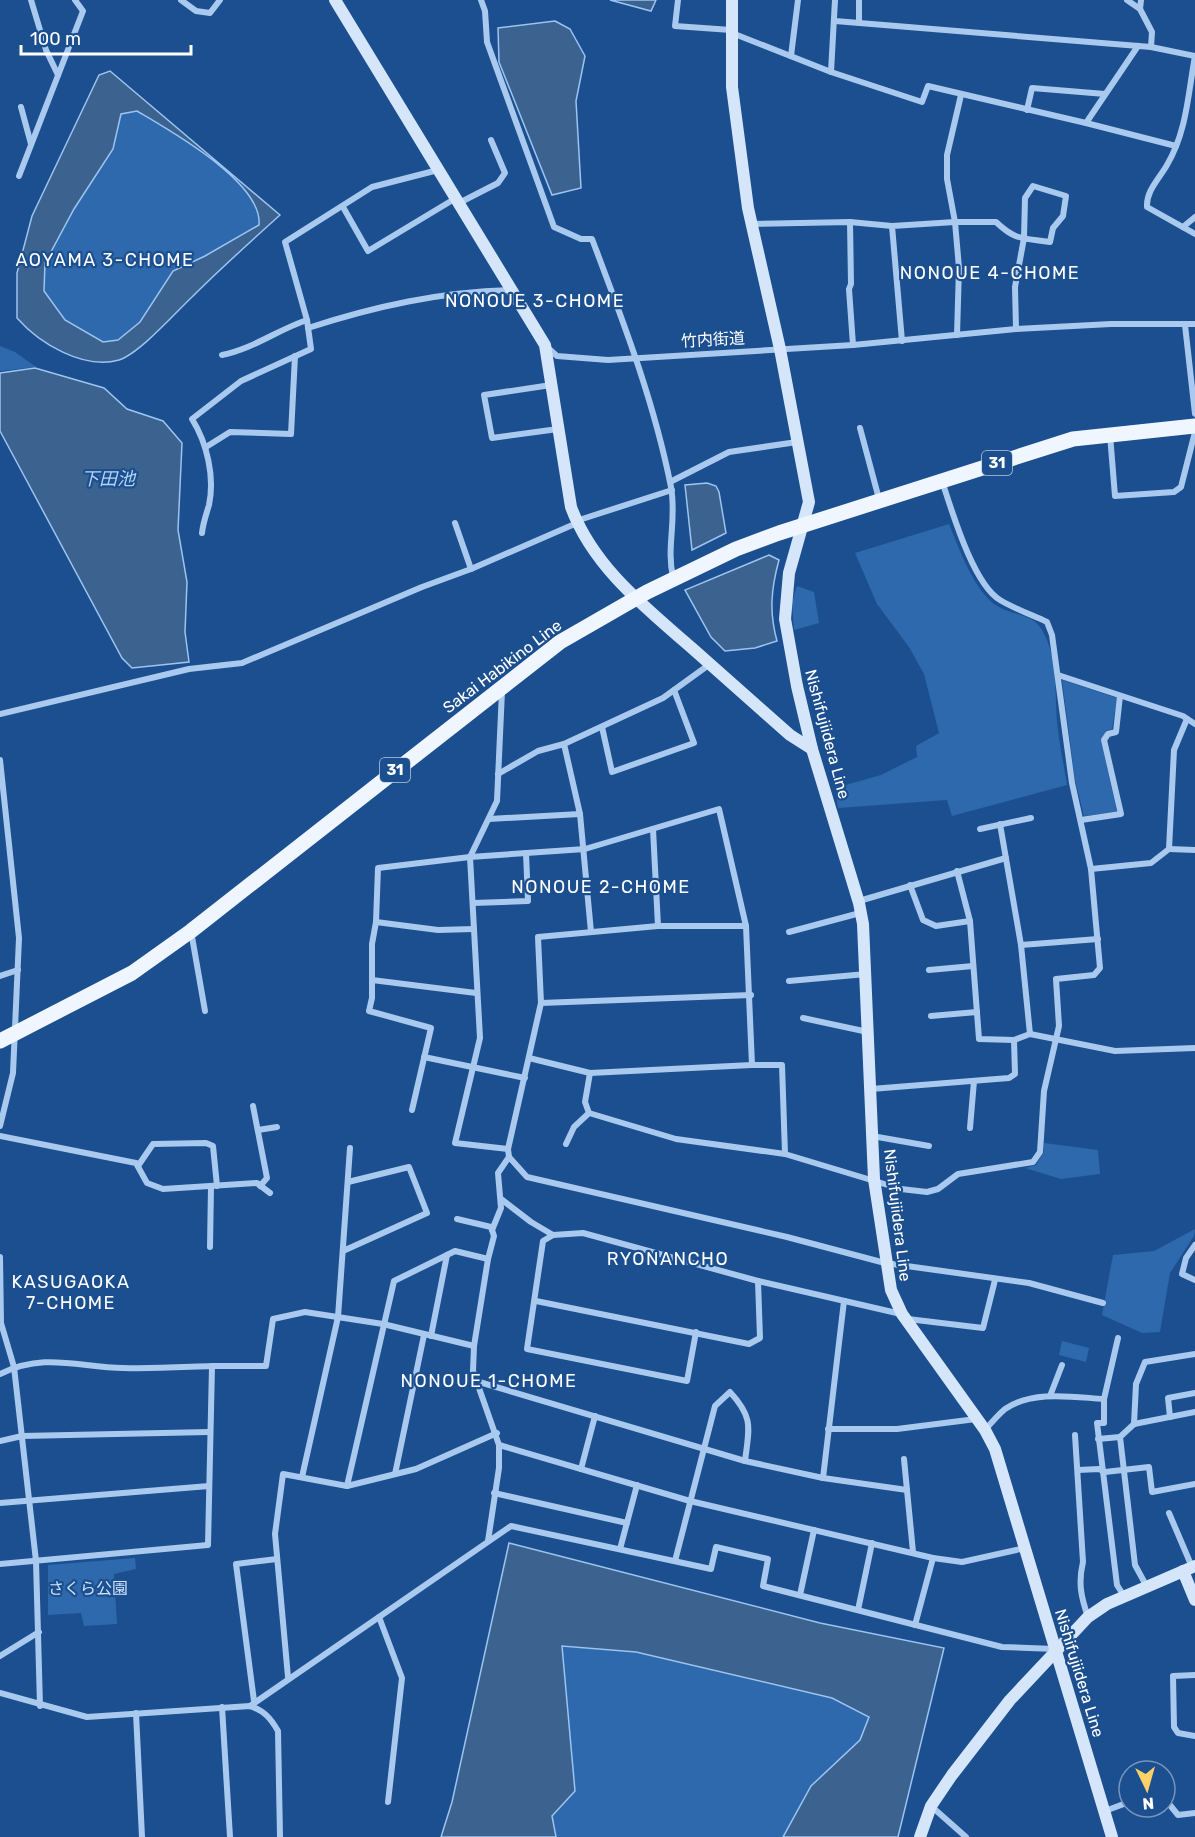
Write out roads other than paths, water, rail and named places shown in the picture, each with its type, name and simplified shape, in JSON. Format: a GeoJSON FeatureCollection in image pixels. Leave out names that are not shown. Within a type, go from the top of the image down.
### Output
{"type":"FeatureCollection","features":[{"type":"Feature","properties":{"kind":"main road","name":"Sakai Habikino Line"},"geometry":{"type":"LineString","coordinates":[[0,1041],[132,973],[191,931],[560,642],[636,597],[736,549],[879,499],[1073,439],[1195,426]]}},
{"type":"Feature","properties":{"kind":"street"},"geometry":{"type":"LineString","coordinates":[[31,0],[46,50],[58,76]]}},
{"type":"Feature","properties":{"kind":"street"},"geometry":{"type":"LineString","coordinates":[[19,176],[83,10],[75,0]]}},
{"type":"Feature","properties":{"kind":"street"},"geometry":{"type":"LineString","coordinates":[[181,0],[196,11],[210,13],[220,0]]}},
{"type":"Feature","properties":{"kind":"street"},"geometry":{"type":"LineString","coordinates":[[335,0],[545,345],[571,507],[594,550],[636,597],[790,735],[812,749]]}},
{"type":"Feature","properties":{"kind":"street"},"geometry":{"type":"LineString","coordinates":[[481,0],[485,11],[487,42],[554,227],[581,239],[592,239],[636,357],[657,420],[672,490],[675,525],[669,558],[674,579]]}},
{"type":"Feature","properties":{"kind":"street"},"geometry":{"type":"LineString","coordinates":[[678,0],[675,26],[731,31],[831,72],[922,102],[928,86],[1176,146]]}},
{"type":"Feature","properties":{"kind":"street","name":"Nishifujiidera Line"},"geometry":{"type":"LineString","coordinates":[[732,0],[734,106],[751,224],[780,349],[809,502],[789,573],[785,605],[797,686],[812,749],[860,907],[867,974],[873,1179],[885,1263],[891,1290],[904,1316],[985,1430],[995,1449],[1112,1837]]}},
{"type":"Feature","properties":{"kind":"street"},"geometry":{"type":"LineString","coordinates":[[790,56],[798,0]]}},
{"type":"Feature","properties":{"kind":"street"},"geometry":{"type":"LineString","coordinates":[[831,72],[835,0]]}},
{"type":"Feature","properties":{"kind":"street"},"geometry":{"type":"LineString","coordinates":[[859,21],[860,0]]}},
{"type":"Feature","properties":{"kind":"street"},"geometry":{"type":"LineString","coordinates":[[1127,0],[1140,9],[1152,32],[1150,47]]}},
{"type":"Feature","properties":{"kind":"street"},"geometry":{"type":"LineString","coordinates":[[1140,9],[1141,0]]}},
{"type":"Feature","properties":{"kind":"street"},"geometry":{"type":"LineString","coordinates":[[835,21],[859,21],[973,34],[1150,47],[1195,56],[1187,118],[1176,146],[1146,197],[1147,207],[1195,234]]}},
{"type":"Feature","properties":{"kind":"street"},"geometry":{"type":"LineString","coordinates":[[1086,123],[1138,46]]}},
{"type":"Feature","properties":{"kind":"street"},"geometry":{"type":"LineString","coordinates":[[1027,110],[1032,88],[1105,94]]}},
{"type":"Feature","properties":{"kind":"street"},"geometry":{"type":"LineString","coordinates":[[957,335],[959,268],[955,222],[947,179],[947,155],[961,95]]}},
{"type":"Feature","properties":{"kind":"street"},"geometry":{"type":"LineString","coordinates":[[21,107],[32,144]]}},
{"type":"Feature","properties":{"kind":"street"},"geometry":{"type":"LineString","coordinates":[[342,207],[368,251],[458,201],[498,183],[505,173],[491,140]]}},
{"type":"Feature","properties":{"kind":"street"},"geometry":{"type":"LineString","coordinates":[[202,533],[209,503],[208,459],[206,447],[192,419],[241,381],[311,349],[307,324],[285,242],[372,187],[439,170]]}},
{"type":"Feature","properties":{"kind":"street"},"geometry":{"type":"LineString","coordinates":[[751,224],[850,222],[892,226],[996,222],[1011,236],[1023,238],[1050,242],[1053,228],[1063,216],[1066,196],[1033,186],[1025,198],[1023,238],[1015,287],[1016,329]]}},
{"type":"Feature","properties":{"kind":"street"},"geometry":{"type":"LineString","coordinates":[[1183,227],[1195,217]]}},
{"type":"Feature","properties":{"kind":"street"},"geometry":{"type":"LineString","coordinates":[[850,222],[851,284],[849,289],[853,345]]}},
{"type":"Feature","properties":{"kind":"street"},"geometry":{"type":"LineString","coordinates":[[892,226],[902,341]]}},
{"type":"Feature","properties":{"kind":"street"},"geometry":{"type":"LineString","coordinates":[[222,355],[255,346],[293,325],[307,324],[459,291],[511,290]]}},
{"type":"Feature","properties":{"kind":"street","name":"竹内街道"},"geometry":{"type":"LineString","coordinates":[[545,345],[557,356],[581,359],[853,345],[1016,329],[1111,324],[1195,324]]}},
{"type":"Feature","properties":{"kind":"street"},"geometry":{"type":"LineString","coordinates":[[1185,325],[1195,414]]}},
{"type":"Feature","properties":{"kind":"street"},"geometry":{"type":"LineString","coordinates":[[206,447],[230,432],[291,434],[295,356]]}},
{"type":"Feature","properties":{"kind":"street"},"geometry":{"type":"LineString","coordinates":[[551,385],[484,395],[492,438],[558,429]]}},
{"type":"Feature","properties":{"kind":"street"},"geometry":{"type":"LineString","coordinates":[[860,428],[879,499]]}},
{"type":"Feature","properties":{"kind":"street"},"geometry":{"type":"LineString","coordinates":[[1110,434],[1115,496],[1174,492],[1181,488],[1195,432]]}},
{"type":"Feature","properties":{"kind":"street"},"geometry":{"type":"LineString","coordinates":[[670,482],[729,452],[798,442]]}},
{"type":"Feature","properties":{"kind":"street"},"geometry":{"type":"LineString","coordinates":[[589,1113],[676,1139],[785,1154],[901,1189],[927,1192],[938,1189],[958,1174],[1033,1162],[1040,1152],[1044,1091],[1059,1026],[1056,979],[1094,975],[1100,968],[1091,869],[1070,773],[1058,675],[1052,636],[1047,622],[999,600],[990,590],[966,549],[941,481]]}},
{"type":"Feature","properties":{"kind":"street"},"geometry":{"type":"LineString","coordinates":[[0,714],[189,669],[242,663],[422,587],[471,570],[577,522],[672,490]]}},
{"type":"Feature","properties":{"kind":"street"},"geometry":{"type":"LineString","coordinates":[[455,523],[471,570]]}},
{"type":"Feature","properties":{"kind":"street"},"geometry":{"type":"LineString","coordinates":[[498,774],[538,751],[564,744],[602,727],[674,690],[710,664]]}},
{"type":"Feature","properties":{"kind":"street"},"geometry":{"type":"LineString","coordinates":[[1058,675],[1187,719],[1195,724]]}},
{"type":"Feature","properties":{"kind":"street"},"geometry":{"type":"LineString","coordinates":[[502,687],[497,801],[470,857],[480,1038],[455,1143],[508,1149]]}},
{"type":"Feature","properties":{"kind":"street"},"geometry":{"type":"LineString","coordinates":[[602,727],[612,772],[694,743],[674,690]]}},
{"type":"Feature","properties":{"kind":"street"},"geometry":{"type":"LineString","coordinates":[[1082,820],[1121,814],[1104,740],[1108,734],[1116,732],[1120,696]]}},
{"type":"Feature","properties":{"kind":"street"},"geometry":{"type":"LineString","coordinates":[[1169,849],[1174,750],[1187,719]]}},
{"type":"Feature","properties":{"kind":"street"},"geometry":{"type":"LineString","coordinates":[[564,744],[580,813],[591,932]]}},
{"type":"Feature","properties":{"kind":"street"},"geometry":{"type":"LineString","coordinates":[[0,760],[19,938],[13,1073],[0,1125]]}},
{"type":"Feature","properties":{"kind":"street"},"geometry":{"type":"LineString","coordinates":[[412,1110],[431,1028],[369,1011],[372,998],[372,944],[376,922],[378,867],[470,857],[585,849],[719,809],[746,926],[753,1065]]}},
{"type":"Feature","properties":{"kind":"street"},"geometry":{"type":"LineString","coordinates":[[489,819],[580,813]]}},
{"type":"Feature","properties":{"kind":"street"},"geometry":{"type":"LineString","coordinates":[[980,829],[1031,818]]}},
{"type":"Feature","properties":{"kind":"street"},"geometry":{"type":"LineString","coordinates":[[1000,824],[1020,945],[1030,1034]]}},
{"type":"Feature","properties":{"kind":"street"},"geometry":{"type":"LineString","coordinates":[[653,829],[658,926]]}},
{"type":"Feature","properties":{"kind":"street"},"geometry":{"type":"LineString","coordinates":[[1091,869],[1150,863],[1169,849],[1195,850]]}},
{"type":"Feature","properties":{"kind":"street"},"geometry":{"type":"LineString","coordinates":[[473,903],[528,901],[526,853]]}},
{"type":"Feature","properties":{"kind":"street"},"geometry":{"type":"LineString","coordinates":[[789,932],[860,907],[910,885],[1006,858]]}},
{"type":"Feature","properties":{"kind":"street"},"geometry":{"type":"LineString","coordinates":[[957,871],[970,921],[979,1039],[1014,1040],[1030,1034],[1115,1051],[1195,1048]]}},
{"type":"Feature","properties":{"kind":"street"},"geometry":{"type":"LineString","coordinates":[[910,885],[923,920],[936,926],[970,921]]}},
{"type":"Feature","properties":{"kind":"street"},"geometry":{"type":"LineString","coordinates":[[376,922],[438,930],[474,929]]}},
{"type":"Feature","properties":{"kind":"street"},"geometry":{"type":"LineString","coordinates":[[746,926],[658,926],[538,937],[541,1003],[508,1149],[509,1157],[527,1177],[788,1237],[885,1263],[1029,1283],[1103,1303]]}},
{"type":"Feature","properties":{"kind":"street"},"geometry":{"type":"LineString","coordinates":[[191,931],[205,1011]]}},
{"type":"Feature","properties":{"kind":"street"},"geometry":{"type":"LineString","coordinates":[[1020,945],[1098,939]]}},
{"type":"Feature","properties":{"kind":"street"},"geometry":{"type":"LineString","coordinates":[[929,970],[974,966]]}},
{"type":"Feature","properties":{"kind":"street"},"geometry":{"type":"LineString","coordinates":[[0,976],[18,970]]}},
{"type":"Feature","properties":{"kind":"street"},"geometry":{"type":"LineString","coordinates":[[789,981],[867,974]]}},
{"type":"Feature","properties":{"kind":"street"},"geometry":{"type":"LineString","coordinates":[[372,980],[476,993]]}},
{"type":"Feature","properties":{"kind":"street"},"geometry":{"type":"LineString","coordinates":[[541,1003],[751,995]]}},
{"type":"Feature","properties":{"kind":"street"},"geometry":{"type":"LineString","coordinates":[[931,1016],[977,1011]]}},
{"type":"Feature","properties":{"kind":"street"},"geometry":{"type":"LineString","coordinates":[[803,1017],[869,1032]]}},
{"type":"Feature","properties":{"kind":"street"},"geometry":{"type":"LineString","coordinates":[[871,1089],[1010,1078],[1015,1074],[1014,1040]]}},
{"type":"Feature","properties":{"kind":"street"},"geometry":{"type":"LineString","coordinates":[[424,1057],[472,1069],[525,1078]]}},
{"type":"Feature","properties":{"kind":"street"},"geometry":{"type":"LineString","coordinates":[[529,1058],[590,1073],[782,1065],[785,1154]]}},
{"type":"Feature","properties":{"kind":"street"},"geometry":{"type":"LineString","coordinates":[[589,1113],[585,1102],[590,1073]]}},
{"type":"Feature","properties":{"kind":"street"},"geometry":{"type":"LineString","coordinates":[[970,1128],[974,1081]]}},
{"type":"Feature","properties":{"kind":"street"},"geometry":{"type":"LineString","coordinates":[[253,1106],[267,1178],[260,1186]]}},
{"type":"Feature","properties":{"kind":"street"},"geometry":{"type":"LineString","coordinates":[[566,1144],[574,1127],[589,1113]]}},
{"type":"Feature","properties":{"kind":"street"},"geometry":{"type":"LineString","coordinates":[[258,1130],[277,1127]]}},
{"type":"Feature","properties":{"kind":"street"},"geometry":{"type":"LineString","coordinates":[[0,1136],[136,1163],[147,1183],[163,1189],[257,1183],[270,1193]]}},
{"type":"Feature","properties":{"kind":"street"},"geometry":{"type":"LineString","coordinates":[[872,1136],[929,1146]]}},
{"type":"Feature","properties":{"kind":"street"},"geometry":{"type":"LineString","coordinates":[[138,1166],[153,1144],[206,1143],[213,1146],[214,1186],[210,1247]]}},
{"type":"Feature","properties":{"kind":"street"},"geometry":{"type":"LineString","coordinates":[[302,1477],[338,1317],[350,1148]]}},
{"type":"Feature","properties":{"kind":"street"},"geometry":{"type":"LineString","coordinates":[[492,1230],[501,1208],[498,1173],[509,1157]]}},
{"type":"Feature","properties":{"kind":"street"},"geometry":{"type":"LineString","coordinates":[[343,1251],[427,1213],[409,1167],[348,1182]]}},
{"type":"Feature","properties":{"kind":"street"},"geometry":{"type":"LineString","coordinates":[[501,1199],[531,1222],[553,1235]]}},
{"type":"Feature","properties":{"kind":"street"},"geometry":{"type":"LineString","coordinates":[[457,1219],[491,1227],[494,1236],[474,1346],[473,1371],[497,1433],[499,1445],[488,1541]]}},
{"type":"Feature","properties":{"kind":"street"},"geometry":{"type":"LineString","coordinates":[[696,1332],[687,1381],[527,1349],[536,1301],[543,1241],[553,1235],[583,1233],[758,1281],[904,1316],[983,1328],[995,1280]]}},
{"type":"Feature","properties":{"kind":"street"},"geometry":{"type":"LineString","coordinates":[[1195,1245],[1186,1258],[1182,1274],[1195,1280]]}},
{"type":"Feature","properties":{"kind":"street"},"geometry":{"type":"LineString","coordinates":[[346,1486],[394,1281],[455,1251],[488,1259]]}},
{"type":"Feature","properties":{"kind":"street"},"geometry":{"type":"LineString","coordinates":[[395,1474],[447,1255]]}},
{"type":"Feature","properties":{"kind":"street"},"geometry":{"type":"LineString","coordinates":[[0,1257],[1,1323],[14,1367],[36,1561],[40,1706]]}},
{"type":"Feature","properties":{"kind":"street"},"geometry":{"type":"LineString","coordinates":[[536,1301],[749,1344],[760,1338],[758,1281]]}},
{"type":"Feature","properties":{"kind":"street"},"geometry":{"type":"LineString","coordinates":[[822,1478],[844,1301]]}},
{"type":"Feature","properties":{"kind":"street"},"geometry":{"type":"LineString","coordinates":[[0,1374],[14,1367],[46,1361],[123,1368],[266,1366],[273,1319],[305,1312],[383,1324],[474,1346]]}},
{"type":"Feature","properties":{"kind":"street"},"geometry":{"type":"LineString","coordinates":[[1118,1338],[1104,1399],[1104,1423],[1097,1424],[1117,1585],[1124,1597]]}},
{"type":"Feature","properties":{"kind":"street"},"geometry":{"type":"LineString","coordinates":[[1134,1424],[1136,1384],[1145,1362],[1195,1354]]}},
{"type":"Feature","properties":{"kind":"street"},"geometry":{"type":"LineString","coordinates":[[1050,1396],[1062,1365]]}},
{"type":"Feature","properties":{"kind":"street"},"geometry":{"type":"LineString","coordinates":[[0,1564],[208,1545],[212,1366]]}},
{"type":"Feature","properties":{"kind":"street"},"geometry":{"type":"LineString","coordinates":[[476,1381],[745,1461],[822,1478],[907,1490]]}},
{"type":"Feature","properties":{"kind":"street"},"geometry":{"type":"LineString","coordinates":[[675,1561],[715,1406],[730,1392],[743,1407],[750,1422],[745,1461]]}},
{"type":"Feature","properties":{"kind":"street"},"geometry":{"type":"LineString","coordinates":[[1170,1416],[1168,1398],[1195,1393]]}},
{"type":"Feature","properties":{"kind":"street"},"geometry":{"type":"LineString","coordinates":[[985,1430],[1005,1410],[1025,1400],[1050,1396],[1104,1399]]}},
{"type":"Feature","properties":{"kind":"street"},"geometry":{"type":"LineString","coordinates":[[1098,1439],[1120,1437],[1134,1424],[1195,1412]]}},
{"type":"Feature","properties":{"kind":"street"},"geometry":{"type":"LineString","coordinates":[[581,1469],[595,1416]]}},
{"type":"Feature","properties":{"kind":"street"},"geometry":{"type":"LineString","coordinates":[[828,1429],[897,1429],[977,1419]]}},
{"type":"Feature","properties":{"kind":"street"},"geometry":{"type":"LineString","coordinates":[[0,1441],[22,1436],[209,1432]]}},
{"type":"Feature","properties":{"kind":"street"},"geometry":{"type":"LineString","coordinates":[[288,1677],[275,1534],[283,1474],[346,1486],[416,1469],[497,1433]]}},
{"type":"Feature","properties":{"kind":"street"},"geometry":{"type":"LineString","coordinates":[[1075,1435],[1083,1562],[1079,1580],[1088,1617]]}},
{"type":"Feature","properties":{"kind":"street"},"geometry":{"type":"LineString","coordinates":[[1120,1437],[1135,1565],[1148,1587]]}},
{"type":"Feature","properties":{"kind":"street"},"geometry":{"type":"LineString","coordinates":[[499,1445],[690,1501],[933,1558],[962,1562],[1025,1548]]}},
{"type":"Feature","properties":{"kind":"street"},"geometry":{"type":"LineString","coordinates":[[904,1459],[913,1552]]}},
{"type":"Feature","properties":{"kind":"street"},"geometry":{"type":"LineString","coordinates":[[1078,1470],[1124,1471],[1149,1467],[1152,1492],[1195,1484]]}},
{"type":"Feature","properties":{"kind":"street"},"geometry":{"type":"LineString","coordinates":[[620,1549],[637,1485]]}},
{"type":"Feature","properties":{"kind":"street"},"geometry":{"type":"LineString","coordinates":[[0,1503],[209,1486]]}},
{"type":"Feature","properties":{"kind":"street"},"geometry":{"type":"LineString","coordinates":[[494,1494],[627,1522]]}},
{"type":"Feature","properties":{"kind":"street"},"geometry":{"type":"LineString","coordinates":[[1169,1513],[1190,1568],[1195,1600]]}},
{"type":"Feature","properties":{"kind":"street"},"geometry":{"type":"LineString","coordinates":[[0,1694],[87,1717],[252,1703],[511,1526],[711,1569],[716,1547],[768,1558],[763,1586],[1002,1647],[1055,1649]]}},
{"type":"Feature","properties":{"kind":"street"},"geometry":{"type":"LineString","coordinates":[[800,1595],[813,1530]]}},
{"type":"Feature","properties":{"kind":"street"},"geometry":{"type":"LineString","coordinates":[[858,1610],[872,1543]]}},
{"type":"Feature","properties":{"kind":"street"},"geometry":{"type":"LineString","coordinates":[[915,1625],[933,1558]]}},
{"type":"Feature","properties":{"kind":"street"},"geometry":{"type":"LineString","coordinates":[[277,1559],[236,1564],[252,1703],[270,1717],[278,1731],[280,1837]]}},
{"type":"Feature","properties":{"kind":"street"},"geometry":{"type":"LineString","coordinates":[[920,1837],[931,1806],[1010,1700],[1055,1649],[1088,1617],[1124,1597],[1190,1568]]}},
{"type":"Feature","properties":{"kind":"street"},"geometry":{"type":"LineString","coordinates":[[379,1617],[402,1678],[388,1802]]}},
{"type":"Feature","properties":{"kind":"street"},"geometry":{"type":"LineString","coordinates":[[0,1656],[39,1632]]}},
{"type":"Feature","properties":{"kind":"street"},"geometry":{"type":"LineString","coordinates":[[1195,1675],[1173,1676],[1174,1727],[1178,1733],[1195,1736]]}},
{"type":"Feature","properties":{"kind":"street"},"geometry":{"type":"LineString","coordinates":[[222,1707],[230,1837]]}},
{"type":"Feature","properties":{"kind":"street"},"geometry":{"type":"LineString","coordinates":[[136,1713],[142,1837]]}},
{"type":"Feature","properties":{"kind":"street"},"geometry":{"type":"LineString","coordinates":[[931,1806],[966,1837]]}},
{"type":"Feature","properties":{"kind":"street"},"geometry":{"type":"LineString","coordinates":[[1105,1811],[1117,1806]]}},
{"type":"Feature","properties":{"kind":"street"},"geometry":{"type":"LineString","coordinates":[[1177,1814],[1195,1812]]}},
{"type":"Feature","properties":{"kind":"water"},"geometry":{"type":"Polygon","coordinates":[[[610,0],[656,0],[651,11],[610,0]]]}},
{"type":"Feature","properties":{"kind":"water"},"geometry":{"type":"Polygon","coordinates":[[[555,21],[570,29],[585,56],[576,101],[581,188],[552,195],[499,62],[498,28],[555,21]]]}},
{"type":"Feature","properties":{"kind":"water"},"geometry":{"type":"Polygon","coordinates":[[[110,71],[280,215],[147,341],[119,360],[105,362],[77,358],[49,345],[17,318],[17,273],[32,216],[99,75],[110,71]],[[137,111],[121,114],[113,149],[74,209],[45,263],[44,291],[65,320],[103,342],[118,340],[140,322],[173,271],[205,256],[259,225],[256,209],[246,192],[231,175],[191,144],[137,111]]]}},
{"type":"Feature","properties":{"kind":"water","name":"下田池"},"geometry":{"type":"Polygon","coordinates":[[[35,368],[104,388],[127,409],[163,421],[182,443],[178,530],[187,582],[185,632],[189,662],[132,668],[122,658],[0,431],[0,373],[35,368]]]}},
{"type":"Feature","properties":{"kind":"water"},"geometry":{"type":"Polygon","coordinates":[[[707,483],[716,486],[719,492],[726,533],[692,550],[685,485],[707,483]]]}},
{"type":"Feature","properties":{"kind":"water"},"geometry":{"type":"Polygon","coordinates":[[[769,555],[779,560],[772,600],[777,641],[755,648],[725,651],[711,637],[685,590],[769,555]]]}},
{"type":"Feature","properties":{"kind":"water"},"geometry":{"type":"Polygon","coordinates":[[[509,1543],[820,1623],[944,1648],[898,1837],[783,1837],[811,1786],[860,1740],[869,1717],[832,1698],[636,1652],[562,1646],[575,1791],[552,1816],[556,1837],[441,1837],[452,1802],[509,1543]]]}},
{"type":"Feature","properties":{"kind":"district","name":"AOYAMA 3-CHOME"},"geometry":{"type":"Point","coordinates":[105,260]}},
{"type":"Feature","properties":{"kind":"district","name":"NONOUE 4-CHOME"},"geometry":{"type":"Point","coordinates":[990,273]}},
{"type":"Feature","properties":{"kind":"district","name":"NONOUE 3-CHOME"},"geometry":{"type":"Point","coordinates":[535,301]}},
{"type":"Feature","properties":{"kind":"district","name":"NONOUE 2-CHOME"},"geometry":{"type":"Point","coordinates":[601,887]}},
{"type":"Feature","properties":{"kind":"district","name":"RYONANCHO"},"geometry":{"type":"Point","coordinates":[668,1259]}},
{"type":"Feature","properties":{"kind":"district","name":"KASUGAOKA 7-CHOME"},"geometry":{"type":"Point","coordinates":[71,1292]}},
{"type":"Feature","properties":{"kind":"district","name":"NONOUE 1-CHOME"},"geometry":{"type":"Point","coordinates":[489,1381]}},
{"type":"Feature","properties":{"kind":"park label","name":"さくら公園"},"geometry":{"type":"Point","coordinates":[88,1588]}}]}
